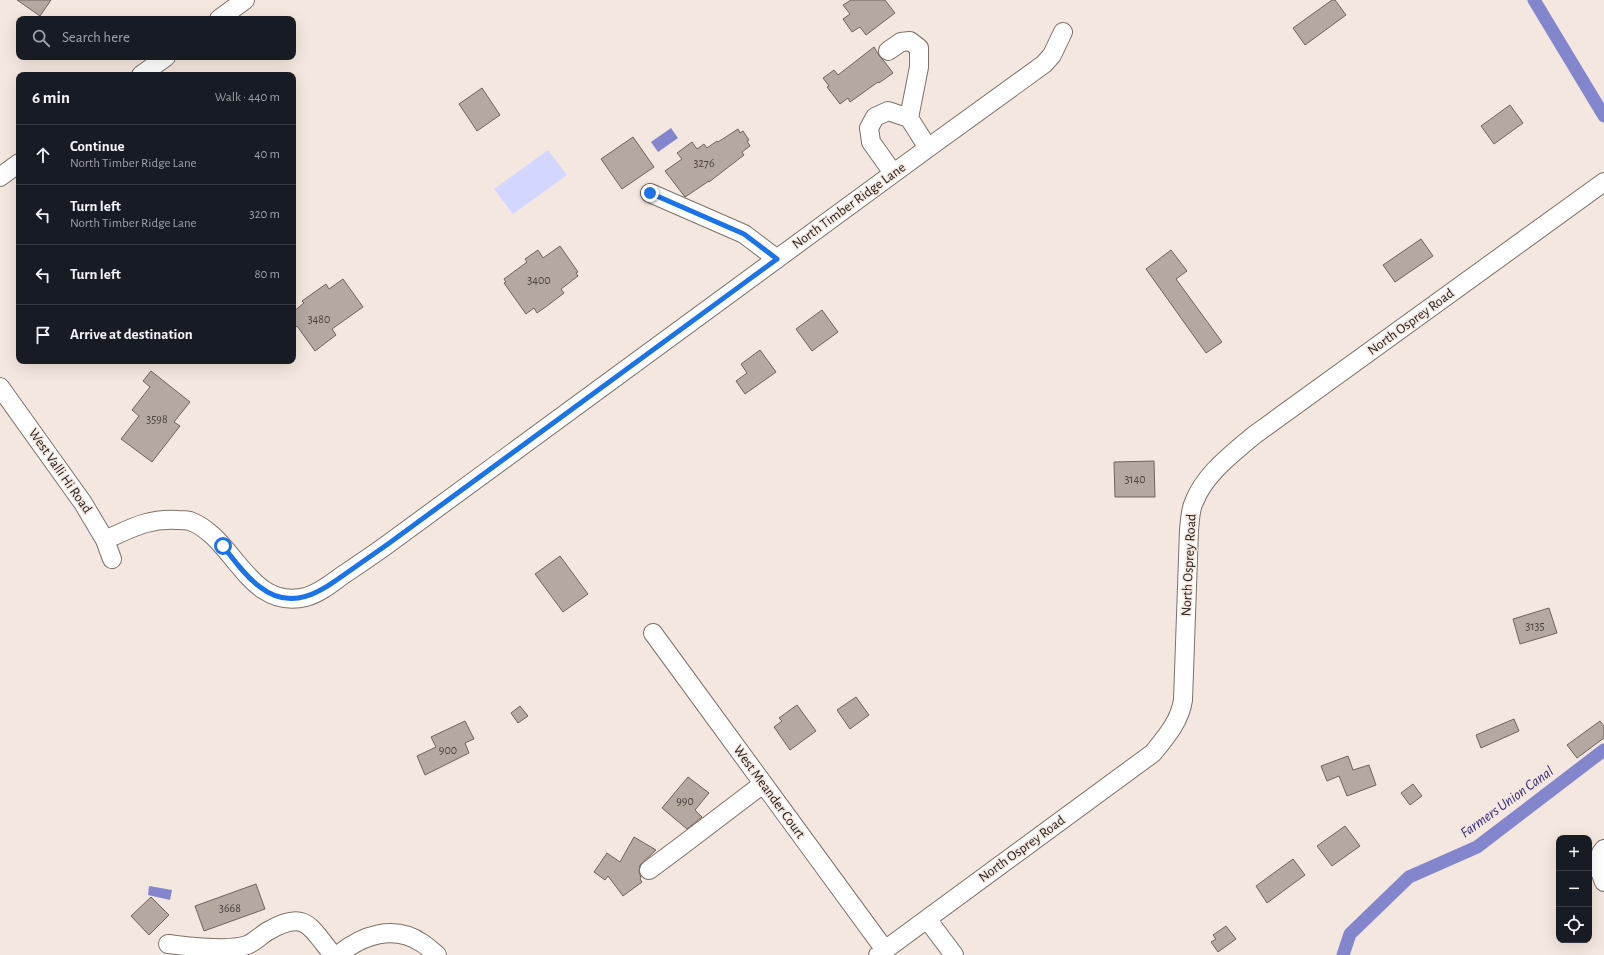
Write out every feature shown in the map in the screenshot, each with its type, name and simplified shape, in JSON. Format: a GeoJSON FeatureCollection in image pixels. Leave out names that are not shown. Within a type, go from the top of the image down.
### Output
{"type":"FeatureCollection","features":[{"type":"Feature","properties":{"kind":"street"},"geometry":{"type":"LineString","coordinates":[[223,16],[245,0]]}},
{"type":"Feature","properties":{"kind":"street","name":"North Timber Ridge Lane"},"geometry":{"type":"LineString","coordinates":[[105,540],[148,522],[166,519],[189,521],[208,532],[223,546],[246,574],[260,587],[277,597],[292,599],[308,596],[323,590],[1044,64],[1052,55],[1063,32]]}},
{"type":"Feature","properties":{"kind":"street"},"geometry":{"type":"LineString","coordinates":[[888,51],[901,42],[910,41],[919,48],[919,67],[909,118]]}},
{"type":"Feature","properties":{"kind":"street"},"geometry":{"type":"LineString","coordinates":[[145,72],[162,60]]}},
{"type":"Feature","properties":{"kind":"street"},"geometry":{"type":"LineString","coordinates":[[893,173],[871,142],[869,128],[875,117],[888,111],[909,118],[928,148]]}},
{"type":"Feature","properties":{"kind":"street"},"geometry":{"type":"LineString","coordinates":[[0,177],[16,165]]}},
{"type":"Feature","properties":{"kind":"street","name":"North Osprey Road"},"geometry":{"type":"LineString","coordinates":[[881,953],[1153,753],[1170,733],[1182,709],[1183,700],[1189,530],[1193,503],[1208,478],[1221,464],[1253,436],[1604,182]]}},
{"type":"Feature","properties":{"kind":"street"},"geometry":{"type":"LineString","coordinates":[[650,193],[744,234],[777,259]]}},
{"type":"Feature","properties":{"kind":"street","name":"West Valli Hi Road"},"geometry":{"type":"LineString","coordinates":[[0,387],[83,503],[105,540],[112,559]]}},
{"type":"Feature","properties":{"kind":"street","name":"West Meander Court"},"geometry":{"type":"LineString","coordinates":[[653,633],[763,784],[881,953]]}},
{"type":"Feature","properties":{"kind":"street"},"geometry":{"type":"LineString","coordinates":[[648,870],[763,784]]}},
{"type":"Feature","properties":{"kind":"street"},"geometry":{"type":"LineString","coordinates":[[1604,849],[1597,864],[1604,882]]}},
{"type":"Feature","properties":{"kind":"street"},"geometry":{"type":"LineString","coordinates":[[927,919],[954,955]]}},
{"type":"Feature","properties":{"kind":"street"},"geometry":{"type":"LineString","coordinates":[[168,944],[213,948],[247,945],[268,931],[284,923],[298,920],[309,925],[333,955]]}},
{"type":"Feature","properties":{"kind":"street"},"geometry":{"type":"LineString","coordinates":[[338,955],[346,948],[364,938],[381,934],[402,934],[422,942],[437,955]]}},
{"type":"Feature","properties":{"kind":"shaded area"},"geometry":{"type":"Polygon","coordinates":[[[548,150],[567,175],[513,214],[494,189],[548,150]]]}},
{"type":"Feature","properties":{"kind":"water"},"geometry":{"type":"Polygon","coordinates":[[[671,128],[678,138],[658,152],[651,142],[671,128]]]}},
{"type":"Feature","properties":{"kind":"water"},"geometry":{"type":"Polygon","coordinates":[[[149,886],[172,890],[170,900],[148,895],[149,886]]]}},
{"type":"Feature","properties":{"kind":"building"},"geometry":{"type":"Polygon","coordinates":[[[17,0],[51,0],[40,16],[17,0]]]}},
{"type":"Feature","properties":{"kind":"building"},"geometry":{"type":"Polygon","coordinates":[[[851,0],[885,0],[895,13],[866,35],[860,27],[852,32],[843,19],[850,14],[843,5],[851,0]]]}},
{"type":"Feature","properties":{"kind":"building"},"geometry":{"type":"Polygon","coordinates":[[[1332,0],[1335,0],[1346,15],[1305,45],[1293,28],[1332,0]]]}},
{"type":"Feature","properties":{"kind":"building"},"geometry":{"type":"Polygon","coordinates":[[[874,47],[893,73],[850,102],[848,98],[840,104],[827,87],[829,86],[823,78],[834,70],[838,75],[874,47]]]}},
{"type":"Feature","properties":{"kind":"building"},"geometry":{"type":"Polygon","coordinates":[[[482,88],[500,115],[477,131],[459,104],[482,88]]]}},
{"type":"Feature","properties":{"kind":"building"},"geometry":{"type":"Polygon","coordinates":[[[1510,105],[1523,123],[1494,144],[1481,126],[1510,105]]]}},
{"type":"Feature","properties":{"kind":"building"},"geometry":{"type":"Polygon","coordinates":[[[738,129],[740,133],[743,131],[749,140],[747,141],[750,146],[742,152],[744,155],[709,182],[685,197],[665,171],[682,159],[677,153],[692,142],[697,149],[704,144],[707,148],[738,129]]]}},
{"type":"Feature","properties":{"kind":"building"},"geometry":{"type":"Polygon","coordinates":[[[633,137],[654,167],[622,189],[601,159],[633,137]]]}},
{"type":"Feature","properties":{"kind":"building"},"geometry":{"type":"Polygon","coordinates":[[[1421,239],[1433,256],[1395,282],[1383,265],[1421,239]]]}},
{"type":"Feature","properties":{"kind":"building"},"geometry":{"type":"Polygon","coordinates":[[[560,246],[578,272],[576,273],[578,276],[561,289],[564,293],[547,306],[537,313],[534,308],[526,314],[504,283],[506,282],[504,279],[527,262],[525,259],[538,250],[543,258],[560,246]]]}},
{"type":"Feature","properties":{"kind":"building"},"geometry":{"type":"Polygon","coordinates":[[[1171,250],[1187,271],[1176,279],[1222,342],[1206,353],[1146,269],[1171,250]]]}},
{"type":"Feature","properties":{"kind":"building"},"geometry":{"type":"Polygon","coordinates":[[[343,279],[363,307],[332,329],[336,335],[315,351],[297,326],[296,327],[296,310],[304,303],[302,301],[326,284],[329,289],[343,279]]]}},
{"type":"Feature","properties":{"kind":"building"},"geometry":{"type":"Polygon","coordinates":[[[822,310],[838,332],[812,351],[796,329],[822,310]]]}},
{"type":"Feature","properties":{"kind":"building"},"geometry":{"type":"Polygon","coordinates":[[[760,350],[776,372],[745,394],[736,381],[747,373],[741,364],[760,350]]]}},
{"type":"Feature","properties":{"kind":"building"},"geometry":{"type":"Polygon","coordinates":[[[151,371],[190,402],[174,422],[180,426],[152,462],[121,439],[139,416],[132,410],[150,387],[143,381],[151,371]]]}},
{"type":"Feature","properties":{"kind":"building"},"geometry":{"type":"Polygon","coordinates":[[[1154,461],[1155,497],[1115,497],[1114,462],[1154,461]]]}},
{"type":"Feature","properties":{"kind":"building"},"geometry":{"type":"Polygon","coordinates":[[[560,556],[588,594],[563,612],[535,574],[560,556]]]}},
{"type":"Feature","properties":{"kind":"building"},"geometry":{"type":"Polygon","coordinates":[[[1549,608],[1557,633],[1520,644],[1513,619],[1549,608]]]}},
{"type":"Feature","properties":{"kind":"building"},"geometry":{"type":"Polygon","coordinates":[[[856,697],[869,715],[850,729],[837,710],[856,697]]]}},
{"type":"Feature","properties":{"kind":"building"},"geometry":{"type":"Polygon","coordinates":[[[797,705],[816,731],[790,750],[774,727],[782,721],[779,718],[797,705]]]}},
{"type":"Feature","properties":{"kind":"building"},"geometry":{"type":"Polygon","coordinates":[[[520,706],[528,716],[518,723],[511,713],[520,706]]]}},
{"type":"Feature","properties":{"kind":"building"},"geometry":{"type":"Polygon","coordinates":[[[1514,719],[1519,731],[1481,748],[1476,735],[1514,719]]]}},
{"type":"Feature","properties":{"kind":"building"},"geometry":{"type":"Polygon","coordinates":[[[465,721],[474,739],[465,743],[469,753],[425,775],[417,756],[436,747],[431,737],[465,721]]]}},
{"type":"Feature","properties":{"kind":"building"},"geometry":{"type":"Polygon","coordinates":[[[1600,721],[1604,726],[1604,738],[1577,758],[1567,745],[1600,721]]]}},
{"type":"Feature","properties":{"kind":"building"},"geometry":{"type":"Polygon","coordinates":[[[1348,756],[1353,770],[1369,765],[1376,785],[1347,796],[1339,776],[1327,781],[1321,766],[1348,756]]]}},
{"type":"Feature","properties":{"kind":"building"},"geometry":{"type":"Polygon","coordinates":[[[688,777],[709,793],[695,810],[702,817],[687,829],[662,808],[688,777]]]}},
{"type":"Feature","properties":{"kind":"building"},"geometry":{"type":"Polygon","coordinates":[[[1413,784],[1422,796],[1410,805],[1401,793],[1413,784]]]}},
{"type":"Feature","properties":{"kind":"building"},"geometry":{"type":"Polygon","coordinates":[[[1345,826],[1360,846],[1332,866],[1317,846],[1345,826]]]}},
{"type":"Feature","properties":{"kind":"building"},"geometry":{"type":"Polygon","coordinates":[[[634,837],[656,850],[640,865],[639,872],[642,882],[623,896],[608,876],[605,880],[594,872],[607,853],[620,862],[634,837]]]}},
{"type":"Feature","properties":{"kind":"building"},"geometry":{"type":"Polygon","coordinates":[[[1293,859],[1305,875],[1267,903],[1256,886],[1293,859]]]}},
{"type":"Feature","properties":{"kind":"building"},"geometry":{"type":"Polygon","coordinates":[[[256,884],[265,909],[204,931],[195,906],[256,884]]]}},
{"type":"Feature","properties":{"kind":"building"},"geometry":{"type":"Polygon","coordinates":[[[151,897],[169,915],[149,935],[131,916],[151,897]]]}},
{"type":"Feature","properties":{"kind":"building"},"geometry":{"type":"Polygon","coordinates":[[[1226,926],[1236,939],[1218,952],[1211,942],[1216,939],[1213,935],[1226,926]]]}},
{"type":"Feature","properties":{"kind":"waterway","name":"Farmers Union Canal"},"geometry":{"type":"LineString","coordinates":[[1534,0],[1604,116]]}},
{"type":"Feature","properties":{"kind":"waterway","name":"Farmers Union Canal"},"geometry":{"type":"LineString","coordinates":[[1343,955],[1350,934],[1409,877],[1477,847],[1604,750]]}},
{"type":"Feature","properties":{"kind":"route"},"geometry":{"type":"LineString","coordinates":[[223,546],[246,574],[260,587],[277,597],[292,599],[308,596],[323,590],[777,259],[744,234],[650,193]]}}]}
